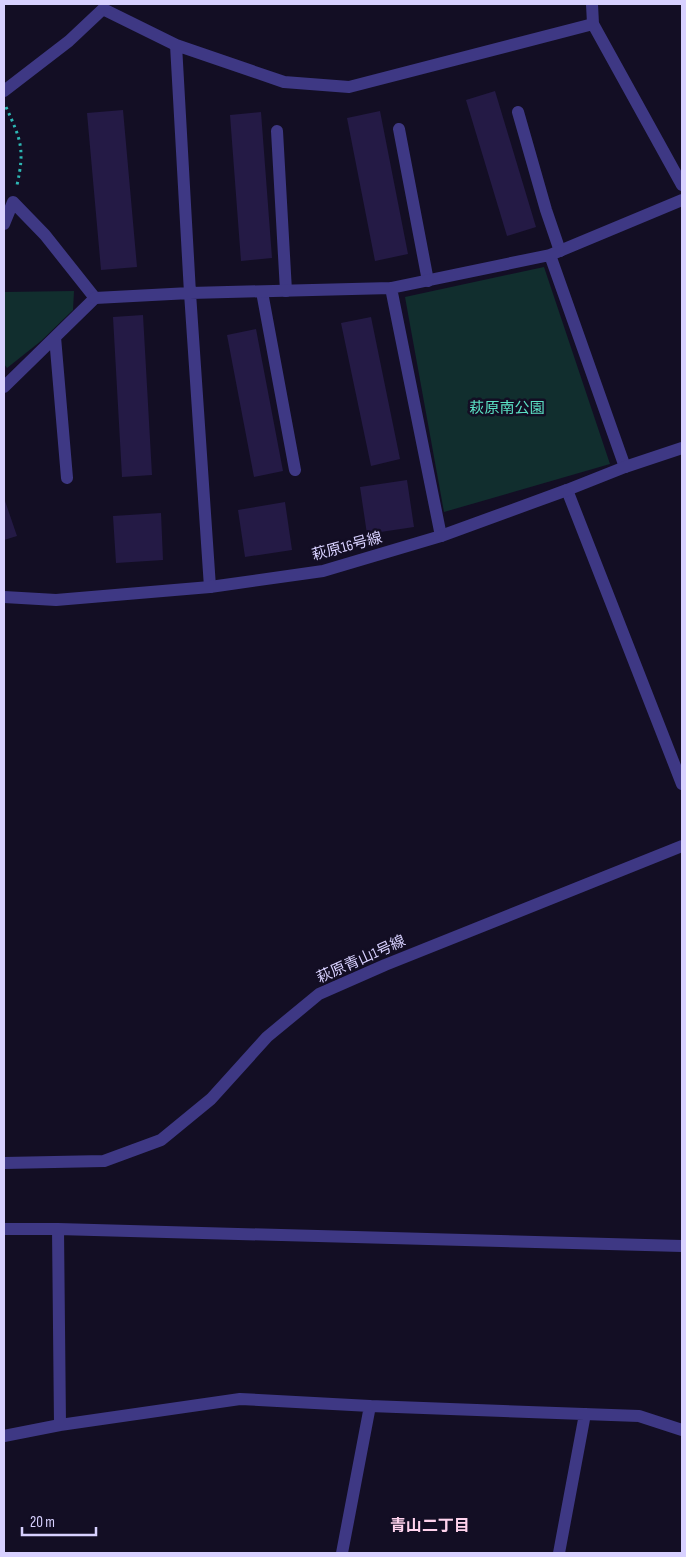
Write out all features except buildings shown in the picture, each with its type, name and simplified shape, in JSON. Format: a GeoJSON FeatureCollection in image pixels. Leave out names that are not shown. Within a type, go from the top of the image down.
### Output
{"type":"FeatureCollection","features":[{"type":"Feature","properties":{"kind":"street"},"geometry":{"type":"LineString","coordinates":[[592,4],[593,24],[682,185]]}},
{"type":"Feature","properties":{"kind":"street"},"geometry":{"type":"LineString","coordinates":[[4,91],[69,41],[102,7],[176,45],[284,82],[349,88],[593,24]]}},
{"type":"Feature","properties":{"kind":"street"},"geometry":{"type":"LineString","coordinates":[[176,45],[190,293],[210,588]]}},
{"type":"Feature","properties":{"kind":"street"},"geometry":{"type":"LineString","coordinates":[[518,112],[546,210],[555,253],[625,467]]}},
{"type":"Feature","properties":{"kind":"street"},"geometry":{"type":"LineString","coordinates":[[399,130],[428,281]]}},
{"type":"Feature","properties":{"kind":"street"},"geometry":{"type":"LineString","coordinates":[[277,131],[286,291]]}},
{"type":"Feature","properties":{"kind":"street"},"geometry":{"type":"LineString","coordinates":[[4,387],[95,298],[190,293],[391,288],[555,253],[682,200]]}},
{"type":"Feature","properties":{"kind":"street"},"geometry":{"type":"LineString","coordinates":[[4,224],[13,202],[45,235],[95,298]]}},
{"type":"Feature","properties":{"kind":"street"},"geometry":{"type":"LineString","coordinates":[[391,288],[441,536]]}},
{"type":"Feature","properties":{"kind":"street"},"geometry":{"type":"LineString","coordinates":[[262,292],[295,470]]}},
{"type":"Feature","properties":{"kind":"street"},"geometry":{"type":"LineString","coordinates":[[55,337],[67,478]]}},
{"type":"Feature","properties":{"kind":"street","name":"萩原16号線"},"geometry":{"type":"LineString","coordinates":[[4,598],[56,600],[210,588],[323,571],[441,536],[625,467],[682,448]]}},
{"type":"Feature","properties":{"kind":"street"},"geometry":{"type":"LineString","coordinates":[[567,490],[682,784]]}},
{"type":"Feature","properties":{"kind":"street","name":"萩原青山1号線"},"geometry":{"type":"LineString","coordinates":[[4,1163],[104,1161],[161,1140],[211,1099],[267,1037],[319,994],[385,965],[682,846]]}},
{"type":"Feature","properties":{"kind":"street"},"geometry":{"type":"LineString","coordinates":[[4,1228],[682,1246]]}},
{"type":"Feature","properties":{"kind":"street"},"geometry":{"type":"LineString","coordinates":[[58,1229],[60,1425]]}},
{"type":"Feature","properties":{"kind":"street"},"geometry":{"type":"LineString","coordinates":[[4,1436],[60,1425],[240,1399],[639,1416],[682,1430]]}},
{"type":"Feature","properties":{"kind":"street"},"geometry":{"type":"LineString","coordinates":[[342,1553],[370,1406]]}},
{"type":"Feature","properties":{"kind":"street"},"geometry":{"type":"LineString","coordinates":[[559,1553],[585,1414]]}},
{"type":"Feature","properties":{"kind":"path"},"geometry":{"type":"LineString","coordinates":[[4,102],[20,140],[22,164],[13,202]]}},
{"type":"Feature","properties":{"kind":"green space","name":"萩原南公園"},"geometry":{"type":"Polygon","coordinates":[[[544,267],[610,464],[444,512],[405,297],[544,267]]]}},
{"type":"Feature","properties":{"kind":"green space"},"geometry":{"type":"Polygon","coordinates":[[[74,291],[73,310],[41,341],[7,368],[4,364],[5,292],[74,291]]]}},
{"type":"Feature","properties":{"kind":"district","name":"青山二丁目"},"geometry":{"type":"Point","coordinates":[430,1525]}}]}
